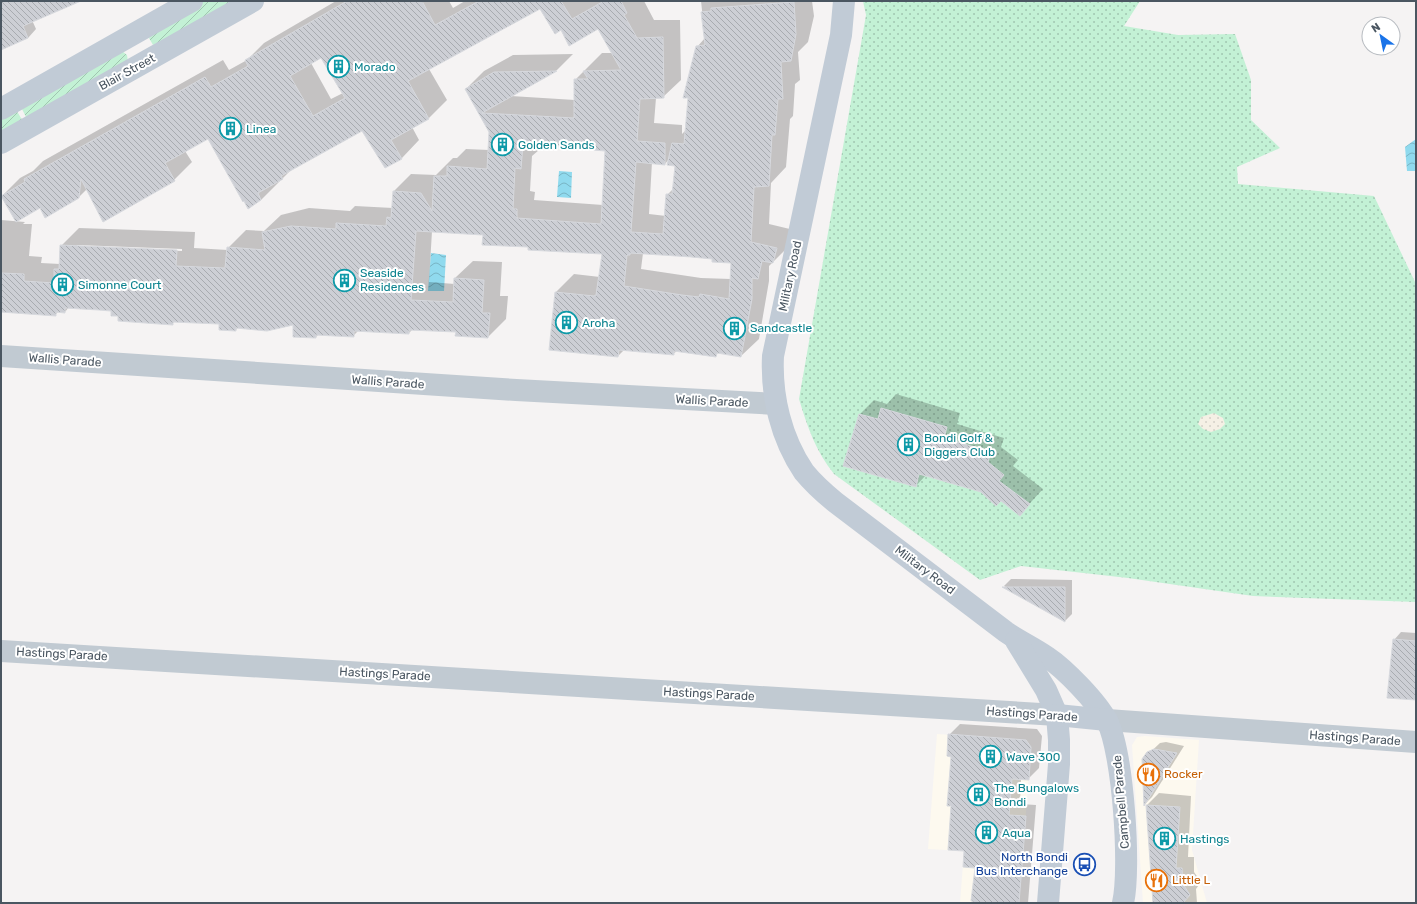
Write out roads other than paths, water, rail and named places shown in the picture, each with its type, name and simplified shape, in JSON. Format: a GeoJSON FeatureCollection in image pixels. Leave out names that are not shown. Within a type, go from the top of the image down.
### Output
{"type":"FeatureCollection","features":[{"type":"Feature","properties":{"kind":"street"},"geometry":{"type":"LineString","coordinates":[[1,108],[192,1]]}},
{"type":"Feature","properties":{"kind":"street","name":"Blair Street"},"geometry":{"type":"LineString","coordinates":[[1,143],[253,1]]}},
{"type":"Feature","properties":{"kind":"street","name":"Military Road"},"geometry":{"type":"LineString","coordinates":[[844,1],[841,35],[773,356],[773,386],[780,422],[796,457],[805,472],[818,487],[835,502],[1014,638]]}},
{"type":"Feature","properties":{"kind":"street"},"geometry":{"type":"LineString","coordinates":[[132,35],[146,61]]}},
{"type":"Feature","properties":{"kind":"street","name":"Wallis Parade"},"geometry":{"type":"LineString","coordinates":[[1,356],[516,390],[776,404]]}},
{"type":"Feature","properties":{"kind":"street"},"geometry":{"type":"LineString","coordinates":[[1014,638],[1046,690],[1057,715],[1059,764],[1048,903]]}},
{"type":"Feature","properties":{"kind":"street","name":"Campbell Parade"},"geometry":{"type":"LineString","coordinates":[[1014,638],[1047,657],[1069,675],[1107,720],[1115,742],[1119,768],[1126,869],[1123,903]]}},
{"type":"Feature","properties":{"kind":"street","name":"Hastings Parade"},"geometry":{"type":"LineString","coordinates":[[1,651],[1057,715],[1107,720],[1416,742]]}},
{"type":"Feature","properties":{"kind":"water"},"geometry":{"type":"Polygon","coordinates":[[[1416,139],[1416,171],[1407,171],[1405,147],[1416,139]]]}},
{"type":"Feature","properties":{"kind":"water"},"geometry":{"type":"Polygon","coordinates":[[[559,171],[572,172],[571,198],[557,197],[559,171]]]}},
{"type":"Feature","properties":{"kind":"water"},"geometry":{"type":"Polygon","coordinates":[[[431,253],[446,255],[444,291],[428,291],[431,253]]]}},
{"type":"Feature","properties":{"kind":"place","name":"Morado"},"geometry":{"type":"Point","coordinates":[339,67]}},
{"type":"Feature","properties":{"kind":"place","name":"Linea"},"geometry":{"type":"Point","coordinates":[230,129]}},
{"type":"Feature","properties":{"kind":"place","name":"Golden Sands"},"geometry":{"type":"Point","coordinates":[503,145]}},
{"type":"Feature","properties":{"kind":"place","name":"Seaside Residences"},"geometry":{"type":"Point","coordinates":[345,280]}},
{"type":"Feature","properties":{"kind":"place","name":"Simonne Court"},"geometry":{"type":"Point","coordinates":[62,285]}},
{"type":"Feature","properties":{"kind":"place","name":"Aroha"},"geometry":{"type":"Point","coordinates":[567,323]}},
{"type":"Feature","properties":{"kind":"place","name":"Sandcastle"},"geometry":{"type":"Point","coordinates":[735,328]}},
{"type":"Feature","properties":{"kind":"place","name":"Bondi Golf & Diggers Club"},"geometry":{"type":"Point","coordinates":[908,445]}},
{"type":"Feature","properties":{"kind":"place","name":"Wave 300"},"geometry":{"type":"Point","coordinates":[990,757]}},
{"type":"Feature","properties":{"kind":"place","name":"Rocker"},"geometry":{"type":"Point","coordinates":[1149,774]}},
{"type":"Feature","properties":{"kind":"place","name":"The Bungalows Bondi"},"geometry":{"type":"Point","coordinates":[979,795]}},
{"type":"Feature","properties":{"kind":"place","name":"Aqua"},"geometry":{"type":"Point","coordinates":[987,833]}},
{"type":"Feature","properties":{"kind":"place","name":"Hastings"},"geometry":{"type":"Point","coordinates":[1164,839]}},
{"type":"Feature","properties":{"kind":"place","name":"North Bondi Bus Interchange"},"geometry":{"type":"Point","coordinates":[1084,864]}},
{"type":"Feature","properties":{"kind":"place","name":"Little L"},"geometry":{"type":"Point","coordinates":[1156,880]}}]}
